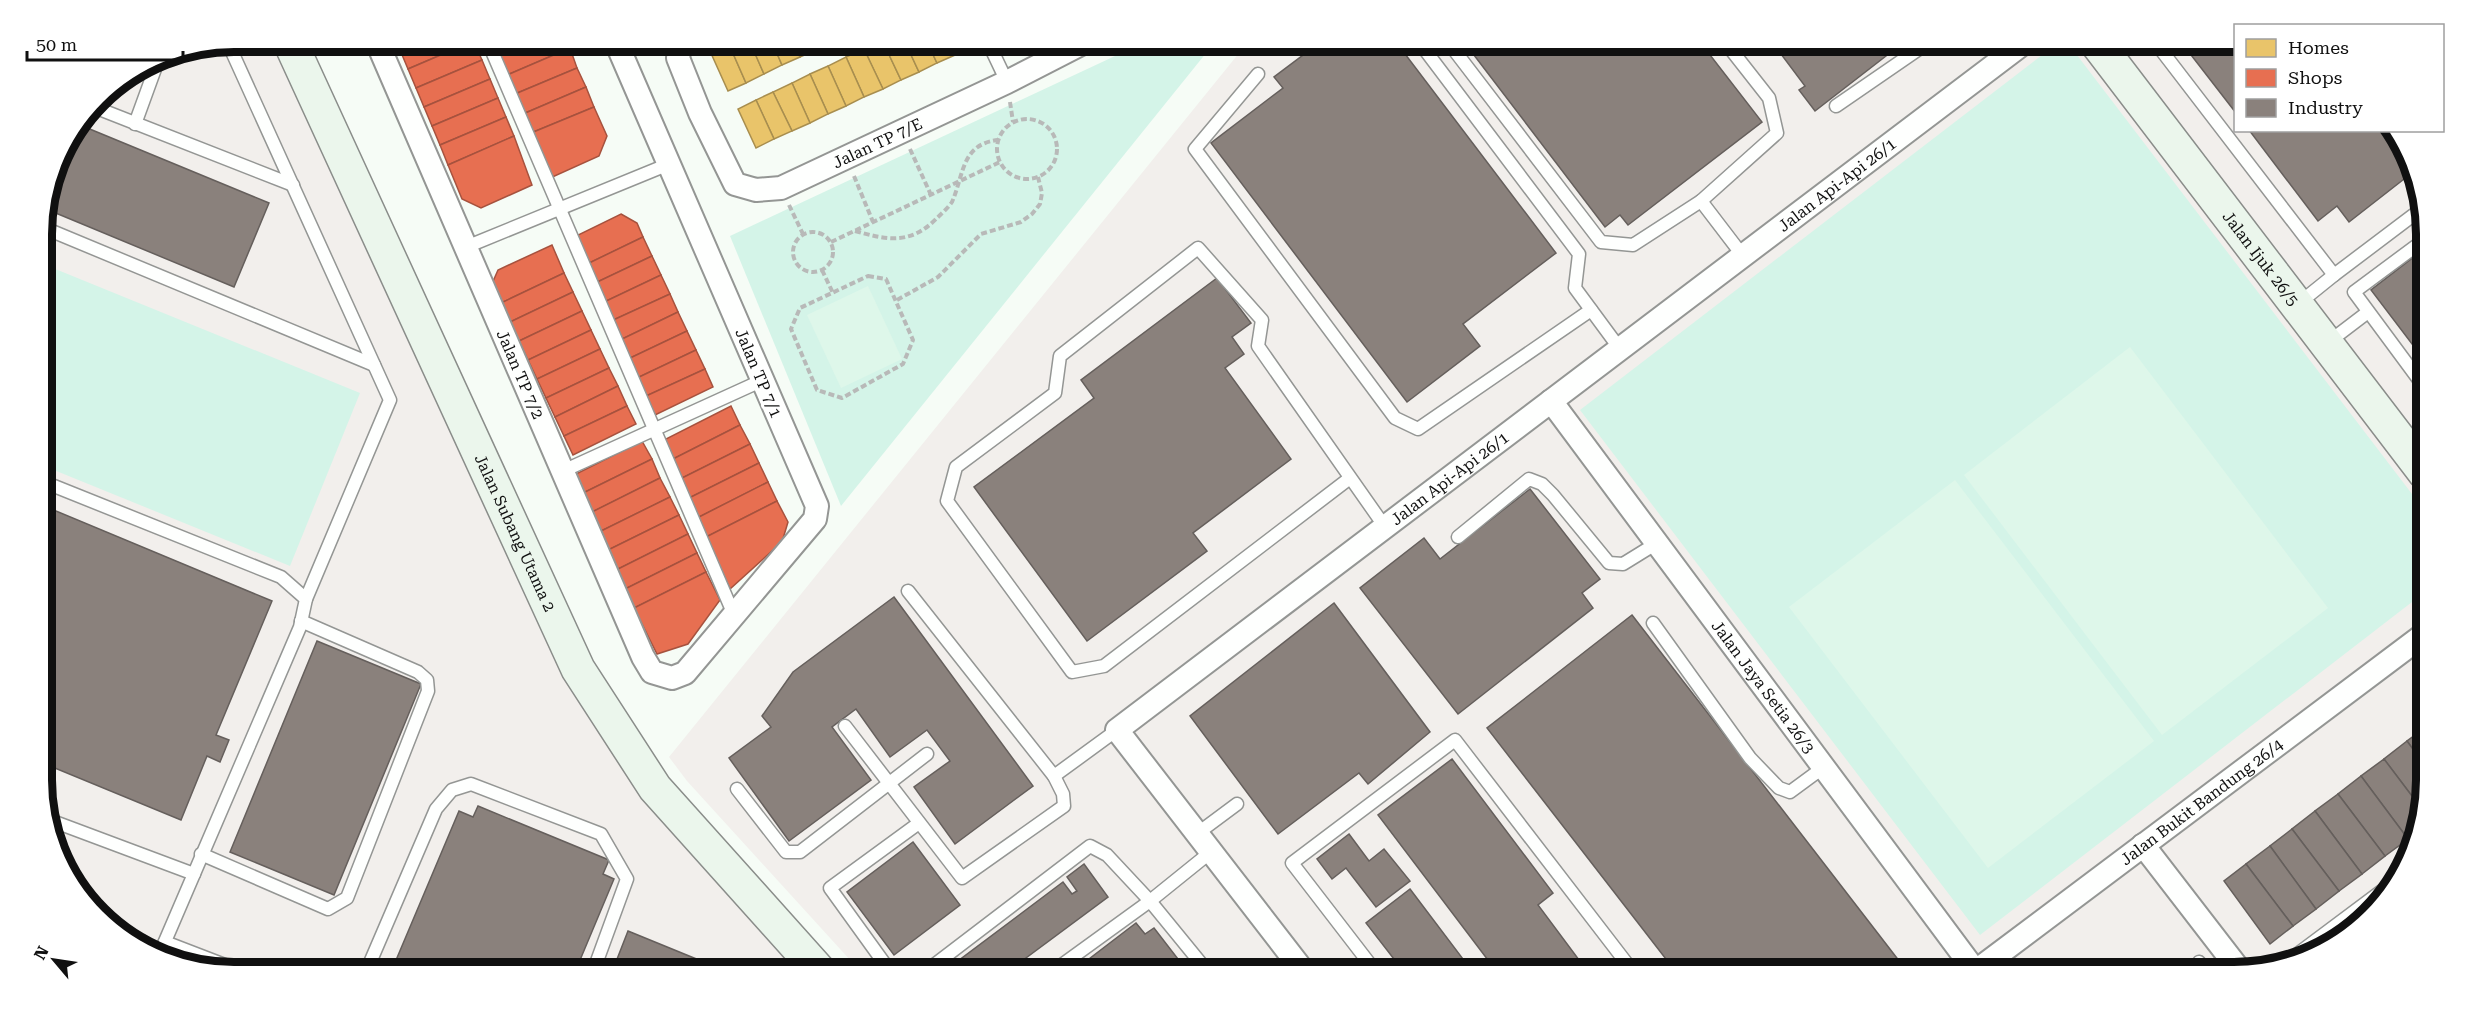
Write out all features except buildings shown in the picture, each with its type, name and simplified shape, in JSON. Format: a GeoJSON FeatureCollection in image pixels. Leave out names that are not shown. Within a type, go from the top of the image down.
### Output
{"type":"FeatureCollection","features":[{"type":"Feature","properties":{"kind":"main road","name":"Jalan Ijuk 26/5"},"geometry":{"type":"LineString","coordinates":[[2104,52],[2416,461]]}},
{"type":"Feature","properties":{"kind":"main road","name":"Jalan Subang Utama 2"},"geometry":{"type":"LineString","coordinates":[[295,53],[578,669],[655,788],[811,962]]}},
{"type":"Feature","properties":{"kind":"street","name":"Jalan Api-Api 26/1"},"geometry":{"type":"LineString","coordinates":[[1117,730],[2012,52]]}},
{"type":"Feature","properties":{"kind":"street","name":"Jalan TP 7/2"},"geometry":{"type":"LineString","coordinates":[[382,53],[643,657],[652,672],[672,678],[685,673]]}},
{"type":"Feature","properties":{"kind":"street","name":"Jalan TP 7/1"},"geometry":{"type":"LineString","coordinates":[[621,53],[817,506],[815,519],[685,673]]}},
{"type":"Feature","properties":{"kind":"street","name":"Jalan TP 7/E"},"geometry":{"type":"LineString","coordinates":[[679,53],[678,58],[700,113],[735,184],[756,190],[780,188],[1007,82],[1064,53]]}},
{"type":"Feature","properties":{"kind":"street","name":"Jalan Jaya Setia 26/3"},"geometry":{"type":"LineString","coordinates":[[1551,401],[1969,961]]}},
{"type":"Feature","properties":{"kind":"street","name":"Jalan Bukit Bandung 26/4"},"geometry":{"type":"LineString","coordinates":[[1989,961],[2416,640]]}},
{"type":"Feature","properties":{"kind":"street"},"geometry":{"type":"LineString","coordinates":[[1117,730],[1296,961]]}},
{"type":"Feature","properties":{"kind":"street"},"geometry":{"type":"LineString","coordinates":[[2143,845],[2233,961]]}},
{"type":"Feature","properties":{"kind":"lane"},"geometry":{"type":"LineString","coordinates":[[1427,52],[1579,254],[1575,288],[1620,349]]}},
{"type":"Feature","properties":{"kind":"lane"},"geometry":{"type":"LineString","coordinates":[[1456,52],[1601,242],[1633,245],[1701,201],[1777,133],[1769,98],[1733,52]]}},
{"type":"Feature","properties":{"kind":"lane"},"geometry":{"type":"LineString","coordinates":[[1836,106],[1914,52]]}},
{"type":"Feature","properties":{"kind":"lane"},"geometry":{"type":"LineString","coordinates":[[2163,52],[2334,275]]}},
{"type":"Feature","properties":{"kind":"lane"},"geometry":{"type":"LineString","coordinates":[[163,947],[301,621],[306,599],[390,400],[233,53]]}},
{"type":"Feature","properties":{"kind":"lane"},"geometry":{"type":"LineString","coordinates":[[493,53],[734,615]]}},
{"type":"Feature","properties":{"kind":"lane"},"geometry":{"type":"LineString","coordinates":[[993,53],[1007,82]]}},
{"type":"Feature","properties":{"kind":"lane"},"geometry":{"type":"LineString","coordinates":[[135,124],[154,71]]}},
{"type":"Feature","properties":{"kind":"lane"},"geometry":{"type":"LineString","coordinates":[[1258,74],[1195,149],[1395,418],[1418,429],[1591,310]]}},
{"type":"Feature","properties":{"kind":"lane"},"geometry":{"type":"LineString","coordinates":[[102,110],[293,185]]}},
{"type":"Feature","properties":{"kind":"lane"},"geometry":{"type":"LineString","coordinates":[[466,248],[669,164]]}},
{"type":"Feature","properties":{"kind":"lane"},"geometry":{"type":"LineString","coordinates":[[1701,201],[1743,256]]}},
{"type":"Feature","properties":{"kind":"lane"},"geometry":{"type":"LineString","coordinates":[[2297,305],[2414,214]]}},
{"type":"Feature","properties":{"kind":"lane"},"geometry":{"type":"LineString","coordinates":[[53,232],[374,365]]}},
{"type":"Feature","properties":{"kind":"lane"},"geometry":{"type":"LineString","coordinates":[[2416,246],[2354,292],[2416,376]]}},
{"type":"Feature","properties":{"kind":"lane"},"geometry":{"type":"LineString","coordinates":[[1350,478],[1104,666],[1072,672],[947,501],[956,467],[1055,393],[1060,356],[1198,248],[1262,320],[1258,346],[1385,527]]}},
{"type":"Feature","properties":{"kind":"lane"},"geometry":{"type":"LineString","coordinates":[[2326,344],[2368,312]]}},
{"type":"Feature","properties":{"kind":"lane"},"geometry":{"type":"LineString","coordinates":[[563,471],[763,380]]}},
{"type":"Feature","properties":{"kind":"lane"},"geometry":{"type":"LineString","coordinates":[[1458,537],[1529,479],[1542,484],[1553,495],[1609,563],[1623,564],[1657,543]]}},
{"type":"Feature","properties":{"kind":"lane"},"geometry":{"type":"LineString","coordinates":[[53,485],[281,577],[306,599]]}},
{"type":"Feature","properties":{"kind":"lane"},"geometry":{"type":"LineString","coordinates":[[845,726],[962,878],[1064,806],[1063,794],[1053,776],[908,591]]}},
{"type":"Feature","properties":{"kind":"lane"},"geometry":{"type":"LineString","coordinates":[[201,854],[328,909],[347,898],[428,691],[427,680],[418,672],[301,621]]}},
{"type":"Feature","properties":{"kind":"lane"},"geometry":{"type":"LineString","coordinates":[[1653,623],[1750,758],[1779,788],[1790,792],[1824,767]]}},
{"type":"Feature","properties":{"kind":"lane"},"geometry":{"type":"LineString","coordinates":[[1053,776],[1117,730]]}},
{"type":"Feature","properties":{"kind":"lane"},"geometry":{"type":"LineString","coordinates":[[1368,961],[1293,863],[1455,740],[1625,961]]}},
{"type":"Feature","properties":{"kind":"lane"},"geometry":{"type":"LineString","coordinates":[[737,789],[786,852],[800,852],[927,754]]}},
{"type":"Feature","properties":{"kind":"lane"},"geometry":{"type":"LineString","coordinates":[[370,962],[436,809],[452,790],[471,784],[602,834],[627,879],[596,962]]}},
{"type":"Feature","properties":{"kind":"lane"},"geometry":{"type":"LineString","coordinates":[[1066,962],[1150,901],[1237,804]]}},
{"type":"Feature","properties":{"kind":"lane"},"geometry":{"type":"LineString","coordinates":[[58,823],[194,874]]}},
{"type":"Feature","properties":{"kind":"lane"},"geometry":{"type":"LineString","coordinates":[[883,962],[830,888],[919,823]]}},
{"type":"Feature","properties":{"kind":"lane"},"geometry":{"type":"LineString","coordinates":[[939,962],[1090,846],[1107,855],[1150,901],[1199,962]]}},
{"type":"Feature","properties":{"kind":"lane"},"geometry":{"type":"LineString","coordinates":[[2310,944],[2370,900]]}},
{"type":"Feature","properties":{"kind":"path"},"geometry":{"type":"LineString","coordinates":[[1025,119],[1037,120],[1047,126],[1055,137],[1056,157],[1052,165],[1038,177],[1026,179],[1016,177],[1008,172],[1000,162],[997,151],[998,140],[1004,129],[1013,122],[1025,119]]}},
{"type":"Feature","properties":{"kind":"path"},"geometry":{"type":"LineString","coordinates":[[902,132],[930,195]]}},
{"type":"Feature","properties":{"kind":"path"},"geometry":{"type":"LineString","coordinates":[[855,231],[880,238],[903,239],[926,229],[951,204],[964,163],[972,151],[987,141],[998,140]]}},
{"type":"Feature","properties":{"kind":"path"},"geometry":{"type":"LineString","coordinates":[[846,157],[873,222]]}},
{"type":"Feature","properties":{"kind":"path"},"geometry":{"type":"LineString","coordinates":[[831,242],[1000,162]]}},
{"type":"Feature","properties":{"kind":"path"},"geometry":{"type":"LineString","coordinates":[[897,300],[938,277],[981,234],[1015,225],[1032,214],[1040,204],[1042,193],[1038,177]]}},
{"type":"Feature","properties":{"kind":"path"},"geometry":{"type":"LineString","coordinates":[[780,188],[803,234]]}},
{"type":"Feature","properties":{"kind":"path"},"geometry":{"type":"LineString","coordinates":[[814,231],[822,233],[831,242],[833,257],[828,266],[822,270],[807,272],[794,260],[793,246],[803,234],[814,231]]}},
{"type":"Feature","properties":{"kind":"path"},"geometry":{"type":"LineString","coordinates":[[822,270],[833,293]]}},
{"type":"Feature","properties":{"kind":"path"},"geometry":{"type":"LineString","coordinates":[[868,276],[886,279],[897,300],[913,339],[903,364],[842,398],[817,390],[791,329],[800,308],[868,276]]}},
{"type":"Feature","properties":{"kind":"shaded area"},"geometry":{"type":"Polygon","coordinates":[[[1240,52],[2234,52],[2234,132],[2384,132],[2406,176],[2412,199],[2416,234],[2416,780],[2414,803],[2406,838],[2385,881],[2370,900],[2344,924],[2303,948],[2269,958],[2246,961],[852,962],[687,781],[669,757],[1240,52]]]}},
{"type":"Feature","properties":{"kind":"shaded area"},"geometry":{"type":"Polygon","coordinates":[[[222,53],[287,53],[644,787],[805,962],[222,961],[176,952],[133,931],[98,900],[83,881],[62,838],[56,815],[52,780],[53,222],[59,187],[66,165],[77,143],[106,106],[133,83],[165,66],[199,56],[222,53]]]}},
{"type":"Feature","properties":{"kind":"green space"},"geometry":{"type":"Polygon","coordinates":[[[2046,52],[2075,52],[2416,499],[2416,599],[1980,935],[1580,410],[2046,52]]]}},
{"type":"Feature","properties":{"kind":"green space"},"geometry":{"type":"Polygon","coordinates":[[[1122,53],[1207,53],[841,506],[730,236],[1122,53]]]}},
{"type":"Feature","properties":{"kind":"green space"},"geometry":{"type":"Polygon","coordinates":[[[53,268],[360,393],[290,566],[53,469],[53,268]]]}},
{"type":"Feature","properties":{"kind":"green space"},"geometry":{"type":"Polygon","coordinates":[[[868,286],[902,359],[841,388],[807,315],[868,286]]]}},
{"type":"Feature","properties":{"kind":"green space"},"geometry":{"type":"Polygon","coordinates":[[[2130,347],[2328,608],[2162,735],[1964,475],[2130,347]]]}},
{"type":"Feature","properties":{"kind":"green space"},"geometry":{"type":"Polygon","coordinates":[[[1955,480],[2154,741],[1988,868],[1789,607],[1955,480]]]}}]}
